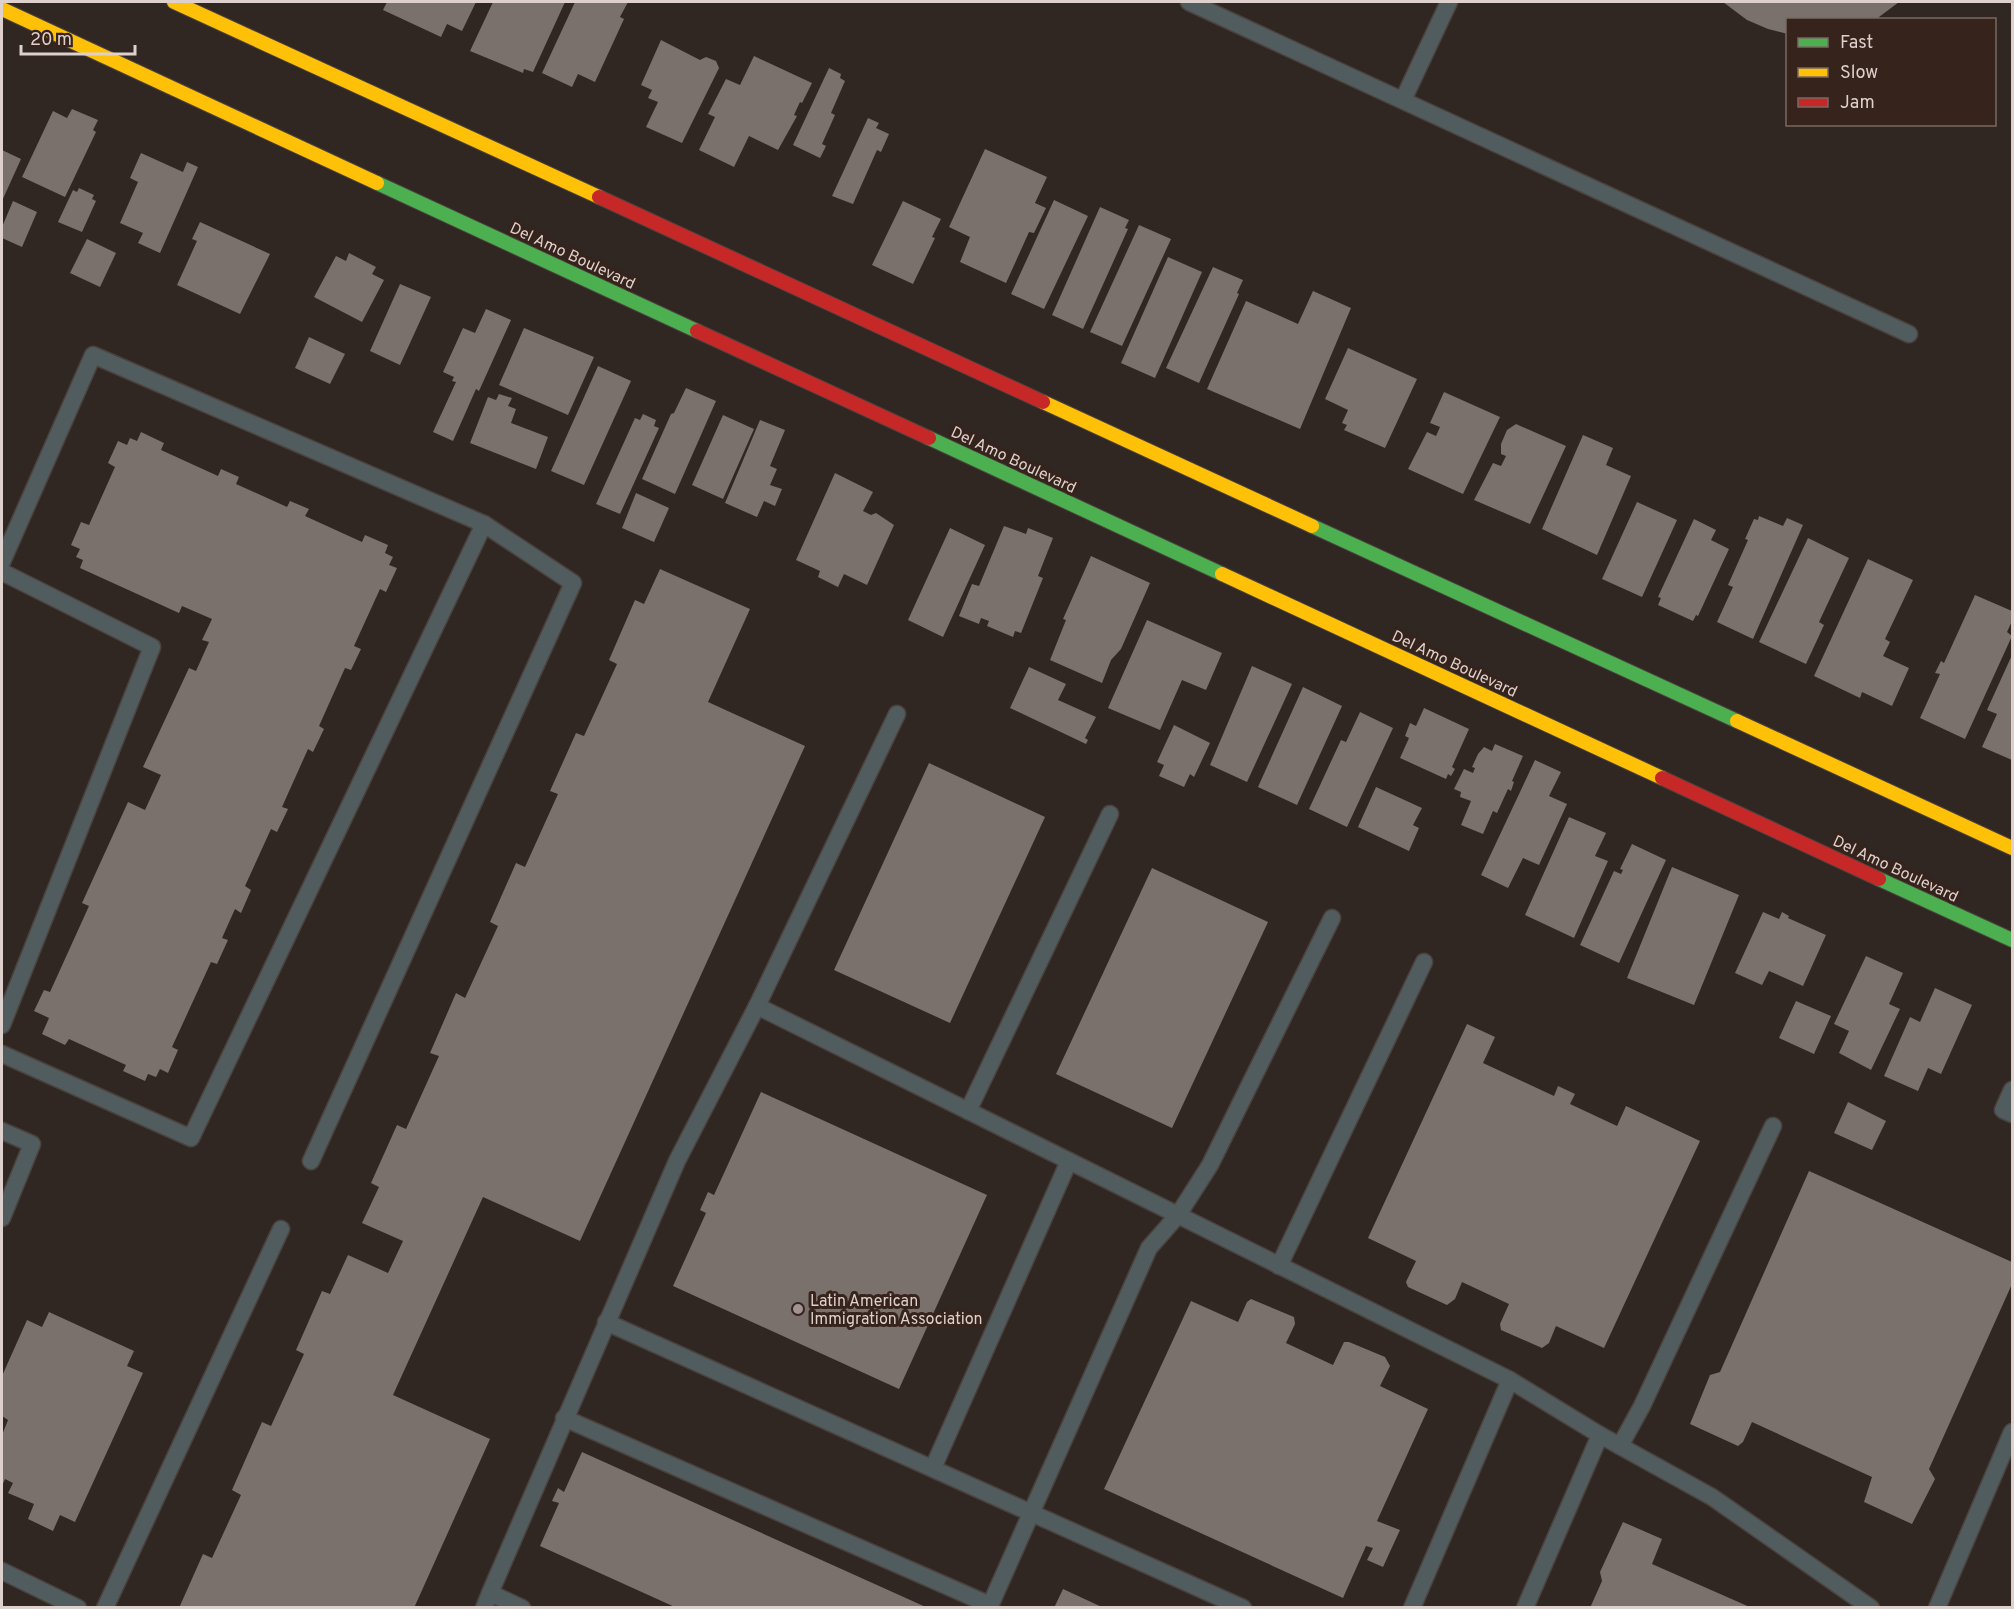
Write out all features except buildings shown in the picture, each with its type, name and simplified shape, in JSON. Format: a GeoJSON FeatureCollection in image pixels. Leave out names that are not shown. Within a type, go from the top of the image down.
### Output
{"type":"FeatureCollection","features":[{"type":"Feature","properties":{"kind":"main road"},"geometry":{"type":"LineString","coordinates":[[174,2],[2013,848]]}},
{"type":"Feature","properties":{"kind":"main road","name":"Del Amo Boulevard"},"geometry":{"type":"LineString","coordinates":[[2,9],[2013,940]]}},
{"type":"Feature","properties":{"kind":"lane"},"geometry":{"type":"LineString","coordinates":[[1189,2],[1909,334]]}},
{"type":"Feature","properties":{"kind":"lane"},"geometry":{"type":"LineString","coordinates":[[1403,100],[1449,2]]}},
{"type":"Feature","properties":{"kind":"lane"},"geometry":{"type":"LineString","coordinates":[[2,562],[93,354],[484,524],[573,583],[311,1161]]}},
{"type":"Feature","properties":{"kind":"lane"},"geometry":{"type":"LineString","coordinates":[[2,1054],[191,1138],[484,524]]}},
{"type":"Feature","properties":{"kind":"lane"},"geometry":{"type":"LineString","coordinates":[[2,572],[152,647],[2,1025]]}},
{"type":"Feature","properties":{"kind":"lane"},"geometry":{"type":"LineString","coordinates":[[522,1608],[487,1600],[677,1161],[757,1006],[897,714]]}},
{"type":"Feature","properties":{"kind":"lane"},"geometry":{"type":"LineString","coordinates":[[968,1111],[1110,814]]}},
{"type":"Feature","properties":{"kind":"lane"},"geometry":{"type":"LineString","coordinates":[[564,1418],[990,1606],[1149,1248],[1178,1215],[1210,1165],[1332,918]]}},
{"type":"Feature","properties":{"kind":"lane"},"geometry":{"type":"LineString","coordinates":[[1279,1266],[1424,962]]}},
{"type":"Feature","properties":{"kind":"lane"},"geometry":{"type":"LineString","coordinates":[[757,1006],[1510,1380],[1600,1435],[1712,1497],[1870,1608]]}},
{"type":"Feature","properties":{"kind":"lane"},"geometry":{"type":"LineString","coordinates":[[2013,1090],[2003,1110],[2013,1114]]}},
{"type":"Feature","properties":{"kind":"lane"},"geometry":{"type":"LineString","coordinates":[[1620,1446],[1647,1395],[1773,1126]]}},
{"type":"Feature","properties":{"kind":"lane"},"geometry":{"type":"LineString","coordinates":[[2,1131],[32,1144],[2,1218]]}},
{"type":"Feature","properties":{"kind":"lane"},"geometry":{"type":"LineString","coordinates":[[933,1467],[1069,1161]]}},
{"type":"Feature","properties":{"kind":"lane"},"geometry":{"type":"LineString","coordinates":[[105,1608],[281,1229]]}},
{"type":"Feature","properties":{"kind":"lane"},"geometry":{"type":"LineString","coordinates":[[606,1322],[1244,1608]]}},
{"type":"Feature","properties":{"kind":"lane"},"geometry":{"type":"LineString","coordinates":[[1412,1608],[1510,1380]]}},
{"type":"Feature","properties":{"kind":"lane"},"geometry":{"type":"LineString","coordinates":[[1937,1608],[2013,1432]]}},
{"type":"Feature","properties":{"kind":"lane"},"geometry":{"type":"LineString","coordinates":[[1525,1608],[1600,1435]]}},
{"type":"Feature","properties":{"kind":"lane"},"geometry":{"type":"LineString","coordinates":[[2,1571],[78,1608]]}},
{"type":"Feature","properties":{"kind":"traffic: fast"},"geometry":{"type":"LineString","coordinates":[[377,183],[697,331]]}},
{"type":"Feature","properties":{"kind":"traffic: fast"},"geometry":{"type":"LineString","coordinates":[[929,438],[1222,574]]}},
{"type":"Feature","properties":{"kind":"traffic: fast"},"geometry":{"type":"LineString","coordinates":[[1312,526],[1737,721]]}},
{"type":"Feature","properties":{"kind":"traffic: fast"},"geometry":{"type":"LineString","coordinates":[[1879,879],[2012,940]]}},
{"type":"Feature","properties":{"kind":"traffic: slow"},"geometry":{"type":"LineString","coordinates":[[174,2],[599,197]]}},
{"type":"Feature","properties":{"kind":"traffic: slow"},"geometry":{"type":"LineString","coordinates":[[2,9],[377,183]]}},
{"type":"Feature","properties":{"kind":"traffic: slow"},"geometry":{"type":"LineString","coordinates":[[1043,402],[1312,526]]}},
{"type":"Feature","properties":{"kind":"traffic: slow"},"geometry":{"type":"LineString","coordinates":[[1222,574],[1662,778]]}},
{"type":"Feature","properties":{"kind":"traffic: slow"},"geometry":{"type":"LineString","coordinates":[[1737,721],[2012,848]]}},
{"type":"Feature","properties":{"kind":"traffic: jam"},"geometry":{"type":"LineString","coordinates":[[599,197],[1043,402]]}},
{"type":"Feature","properties":{"kind":"traffic: jam"},"geometry":{"type":"LineString","coordinates":[[697,331],[929,438]]}},
{"type":"Feature","properties":{"kind":"traffic: jam"},"geometry":{"type":"LineString","coordinates":[[1662,778],[1879,879]]}},
{"type":"Feature","properties":{"kind":"place","name":"Latin American Immigration Association"},"geometry":{"type":"Point","coordinates":[798,1309]}}]}
